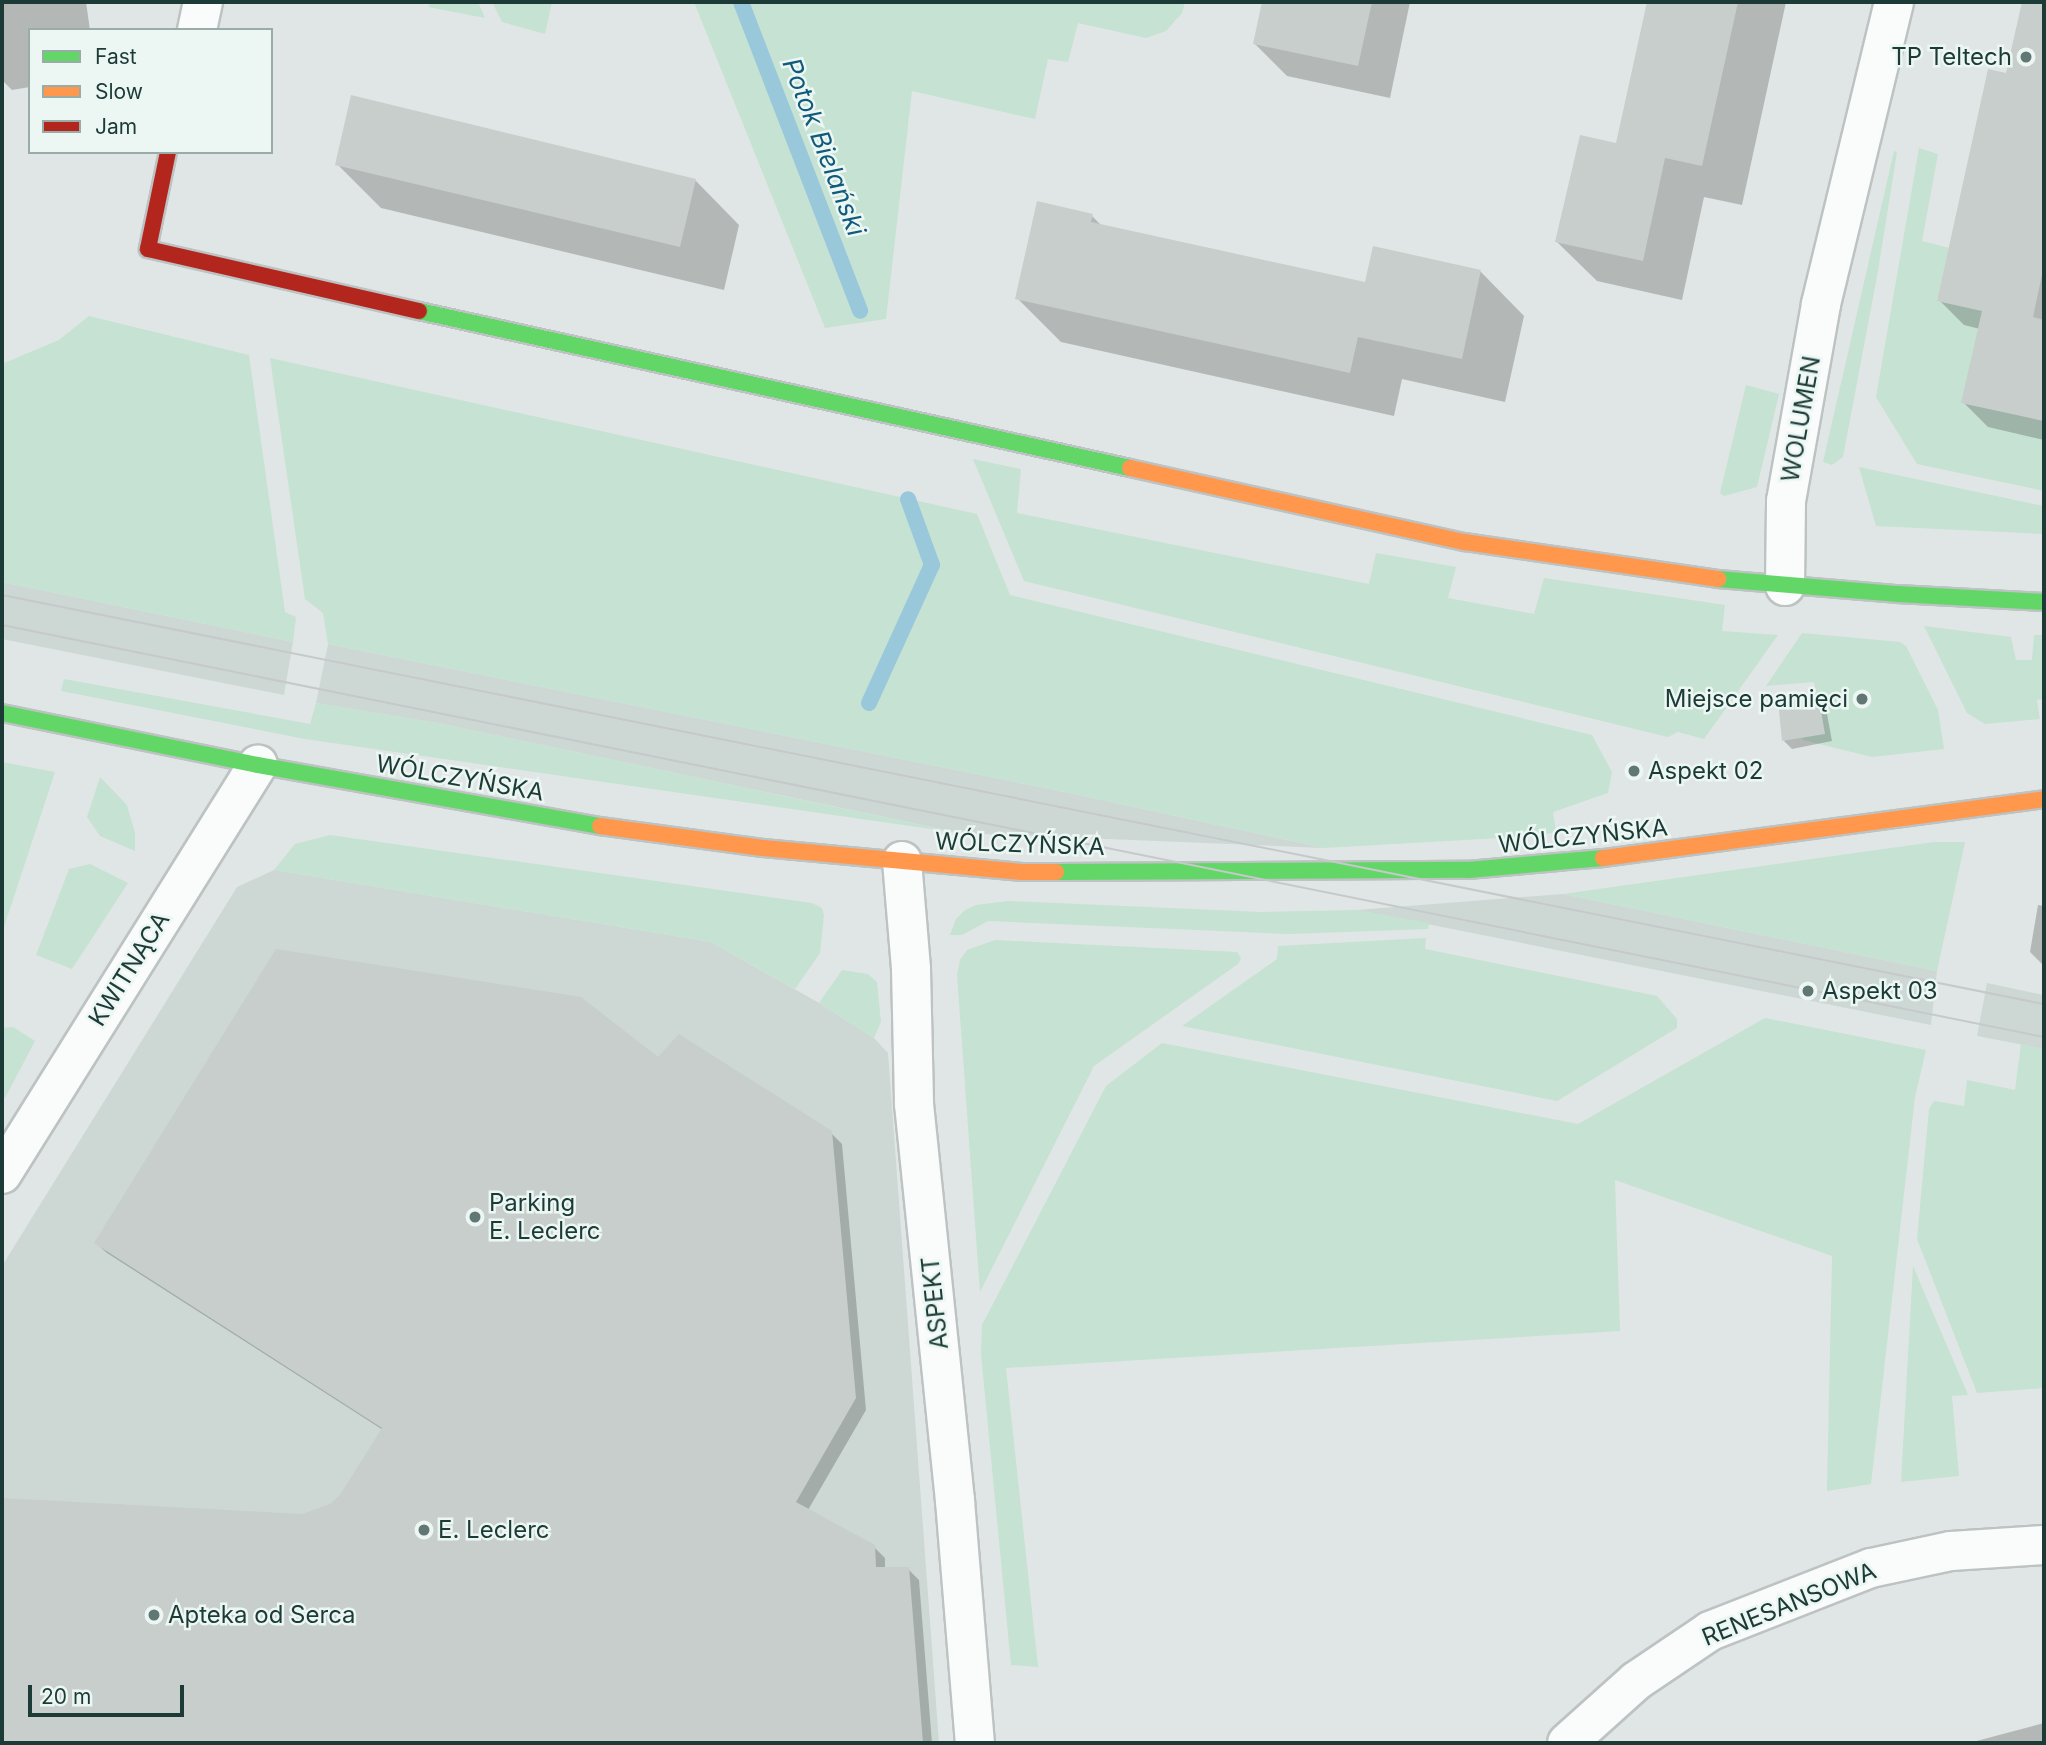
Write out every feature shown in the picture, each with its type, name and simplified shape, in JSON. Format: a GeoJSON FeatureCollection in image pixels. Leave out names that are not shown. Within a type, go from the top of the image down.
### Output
{"type":"FeatureCollection","features":[{"type":"Feature","properties":{"kind":"main road"},"geometry":{"type":"LineString","coordinates":[[168,154],[148,249],[650,363],[1465,542],[1689,576],[1785,586],[2044,602]]}},
{"type":"Feature","properties":{"kind":"main road","name":"WÓLCZYŃSKA"},"geometry":{"type":"LineString","coordinates":[[2,713],[258,765],[611,828],[763,848],[1022,872],[1468,870],[1643,854],[2044,799]]}},
{"type":"Feature","properties":{"kind":"street"},"geometry":{"type":"LineString","coordinates":[[197,28],[203,2]]}},
{"type":"Feature","properties":{"kind":"street","name":"WOLUMEN"},"geometry":{"type":"LineString","coordinates":[[1785,586],[1786,501],[1821,304],[1894,2]]}},
{"type":"Feature","properties":{"kind":"street","name":"KWITNĄCA"},"geometry":{"type":"LineString","coordinates":[[2,1174],[258,765]]}},
{"type":"Feature","properties":{"kind":"street","name":"ASPEKT"},"geometry":{"type":"LineString","coordinates":[[902,861],[911,969],[914,1104],[954,1488],[975,1743]]}},
{"type":"Feature","properties":{"kind":"street","name":"RENESANSOWA"},"geometry":{"type":"LineString","coordinates":[[1567,1743],[1636,1681],[1710,1631],[1871,1568],[1951,1551],[2044,1545]]}},
{"type":"Feature","properties":{"kind":"shaded area"},"geometry":{"type":"Polygon","coordinates":[[[2,582],[293,642],[284,695],[2,639],[2,582]]]}},
{"type":"Feature","properties":{"kind":"shaded area"},"geometry":{"type":"Polygon","coordinates":[[[328,644],[1060,791],[1324,848],[960,833],[443,724],[316,703],[328,644]]]}},
{"type":"Feature","properties":{"kind":"shaded area"},"geometry":{"type":"Polygon","coordinates":[[[274,870],[711,942],[819,1003],[874,1038],[888,1053],[939,1743],[2,1743],[2,1266],[237,887],[274,870]]]}},
{"type":"Feature","properties":{"kind":"shaded area"},"geometry":{"type":"Polygon","coordinates":[[[1563,894],[1937,971],[1931,1025],[1357,910],[1563,894]]]}},
{"type":"Feature","properties":{"kind":"shaded area"},"geometry":{"type":"Polygon","coordinates":[[[1987,983],[2044,995],[2044,1049],[1977,1036],[1987,983]]]}},
{"type":"Feature","properties":{"kind":"green space"},"geometry":{"type":"Polygon","coordinates":[[[431,2],[478,2],[485,18],[428,7],[431,2]]]}},
{"type":"Feature","properties":{"kind":"green space"},"geometry":{"type":"Polygon","coordinates":[[[492,2],[552,2],[545,34],[502,22],[492,2]]]}},
{"type":"Feature","properties":{"kind":"green space"},"geometry":{"type":"Polygon","coordinates":[[[694,2],[1185,2],[1182,13],[1166,31],[1146,38],[1078,23],[1068,62],[1048,59],[1035,119],[912,91],[886,319],[825,328],[694,2]]]}},
{"type":"Feature","properties":{"kind":"green space"},"geometry":{"type":"Polygon","coordinates":[[[1919,148],[1938,154],[1922,241],[1949,248],[1937,301],[1982,311],[1962,403],[2044,421],[2044,491],[1917,464],[1876,397],[1919,148]]]}},
{"type":"Feature","properties":{"kind":"green space"},"geometry":{"type":"Polygon","coordinates":[[[1894,151],[1897,152],[1878,271],[1843,457],[1832,465],[1823,462],[1894,151]]]}},
{"type":"Feature","properties":{"kind":"green space"},"geometry":{"type":"Polygon","coordinates":[[[89,316],[249,355],[285,612],[296,617],[293,642],[2,582],[2,364],[59,340],[89,316]]]}},
{"type":"Feature","properties":{"kind":"green space"},"geometry":{"type":"Polygon","coordinates":[[[270,358],[977,514],[1010,595],[1592,735],[1612,772],[1608,793],[1553,812],[1556,832],[1536,836],[1324,848],[1060,791],[328,644],[323,613],[305,599],[270,358]]]}},
{"type":"Feature","properties":{"kind":"green space"},"geometry":{"type":"Polygon","coordinates":[[[1746,385],[1779,394],[1757,487],[1724,496],[1720,493],[1746,385]]]}},
{"type":"Feature","properties":{"kind":"green space"},"geometry":{"type":"Polygon","coordinates":[[[973,459],[1021,469],[1017,513],[1369,584],[1376,553],[1456,567],[1448,598],[1534,614],[1544,578],[1725,605],[1722,631],[1778,635],[1704,739],[1678,732],[1668,737],[1024,581],[973,459]]]}},
{"type":"Feature","properties":{"kind":"green space"},"geometry":{"type":"Polygon","coordinates":[[[1859,467],[2044,506],[2044,534],[1876,526],[1859,467]]]}},
{"type":"Feature","properties":{"kind":"green space"},"geometry":{"type":"Polygon","coordinates":[[[1924,626],[2011,637],[2016,660],[2032,660],[2034,635],[2044,635],[2044,699],[2037,700],[2040,719],[1985,724],[1967,713],[1924,626]]]}},
{"type":"Feature","properties":{"kind":"green space"},"geometry":{"type":"Polygon","coordinates":[[[1802,633],[1900,642],[1906,646],[1938,710],[1944,749],[1872,757],[1803,740],[1802,738],[1824,733],[1814,682],[1766,686],[1802,633]]]}},
{"type":"Feature","properties":{"kind":"green space"},"geometry":{"type":"Polygon","coordinates":[[[64,679],[310,724],[316,703],[443,724],[959,833],[305,739],[61,691],[64,679]]]}},
{"type":"Feature","properties":{"kind":"green space"},"geometry":{"type":"Polygon","coordinates":[[[2,762],[55,772],[2,933],[2,762]]]}},
{"type":"Feature","properties":{"kind":"green space"},"geometry":{"type":"Polygon","coordinates":[[[100,777],[127,805],[135,833],[135,851],[100,836],[87,817],[100,777]]]}},
{"type":"Feature","properties":{"kind":"green space"},"geometry":{"type":"Polygon","coordinates":[[[330,835],[812,903],[822,908],[824,915],[820,953],[795,989],[711,942],[274,870],[295,844],[330,835]]]}},
{"type":"Feature","properties":{"kind":"green space"},"geometry":{"type":"Polygon","coordinates":[[[1934,842],[1965,842],[1937,971],[1563,894],[1934,842]]]}},
{"type":"Feature","properties":{"kind":"green space"},"geometry":{"type":"Polygon","coordinates":[[[90,864],[128,883],[72,969],[36,955],[69,869],[90,864]]]}},
{"type":"Feature","properties":{"kind":"green space"},"geometry":{"type":"Polygon","coordinates":[[[1008,901],[1261,912],[1357,910],[1429,923],[1428,929],[1289,934],[988,921],[962,935],[950,935],[956,919],[965,910],[976,905],[1008,901]]]}},
{"type":"Feature","properties":{"kind":"green space"},"geometry":{"type":"Polygon","coordinates":[[[1426,938],[1425,949],[1657,996],[1677,1019],[1677,1028],[1557,1101],[1182,1026],[1277,959],[1278,946],[1426,938]]]}},
{"type":"Feature","properties":{"kind":"green space"},"geometry":{"type":"Polygon","coordinates":[[[995,940],[1237,952],[1241,958],[1238,964],[1094,1066],[980,1292],[957,975],[960,960],[967,950],[995,940]]]}},
{"type":"Feature","properties":{"kind":"green space"},"geometry":{"type":"Polygon","coordinates":[[[842,970],[868,974],[877,982],[881,1022],[874,1038],[819,1003],[842,970]]]}},
{"type":"Feature","properties":{"kind":"green space"},"geometry":{"type":"Polygon","coordinates":[[[1765,1018],[1926,1050],[1915,1097],[1871,1484],[1827,1491],[1832,1256],[1615,1180],[1620,1331],[1006,1368],[1038,1667],[1011,1665],[981,1354],[982,1325],[1106,1086],[1162,1043],[1578,1124],[1765,1018]]]}},
{"type":"Feature","properties":{"kind":"green space"},"geometry":{"type":"Polygon","coordinates":[[[13,1027],[35,1041],[5,1098],[2,1096],[2,1028],[13,1027]]]}},
{"type":"Feature","properties":{"kind":"green space"},"geometry":{"type":"Polygon","coordinates":[[[2021,1044],[2044,1049],[2044,1388],[1977,1393],[1917,1239],[1929,1109],[1934,1101],[1964,1106],[1967,1080],[2015,1090],[2021,1044]]]}},
{"type":"Feature","properties":{"kind":"green space"},"geometry":{"type":"Polygon","coordinates":[[[1913,1266],[1968,1395],[1952,1396],[1959,1476],[1901,1482],[1913,1266]]]}},
{"type":"Feature","properties":{"kind":"building"},"geometry":{"type":"Polygon","coordinates":[[[1262,2],[1372,2],[1358,66],[1253,44],[1262,2]]]}},
{"type":"Feature","properties":{"kind":"building"},"geometry":{"type":"Polygon","coordinates":[[[1647,2],[1738,2],[1702,166],[1665,158],[1643,261],[1555,242],[1580,135],[1616,143],[1647,2]]]}},
{"type":"Feature","properties":{"kind":"building"},"geometry":{"type":"Polygon","coordinates":[[[2022,2],[2044,2],[2044,265],[2033,317],[2044,320],[2044,421],[1961,403],[1982,311],[1937,301],[1988,69],[2006,73],[2022,2]]]}},
{"type":"Feature","properties":{"kind":"building"},"geometry":{"type":"Polygon","coordinates":[[[351,95],[696,179],[680,247],[335,165],[351,95]]]}},
{"type":"Feature","properties":{"kind":"building"},"geometry":{"type":"Polygon","coordinates":[[[1037,201],[1093,214],[1091,222],[1365,282],[1373,246],[1481,270],[1462,359],[1358,337],[1350,373],[1015,299],[1037,201]]]}},
{"type":"Feature","properties":{"kind":"building"},"geometry":{"type":"Polygon","coordinates":[[[1818,693],[1825,734],[1782,741],[1778,700],[1818,693]]]}},
{"type":"Feature","properties":{"kind":"building"},"geometry":{"type":"Polygon","coordinates":[[[276,949],[581,997],[658,1057],[679,1034],[832,1131],[856,1398],[796,1502],[875,1545],[876,1567],[909,1567],[923,1743],[2,1743],[2,1498],[302,1514],[330,1504],[340,1495],[382,1428],[94,1243],[276,949]]]}},
{"type":"Feature","properties":{"kind":"waterway","name":"Potok Bielański"},"geometry":{"type":"LineString","coordinates":[[741,2],[860,311]]}},
{"type":"Feature","properties":{"kind":"waterway","name":"Potok Bielański"},"geometry":{"type":"LineString","coordinates":[[869,703],[932,565],[908,499]]}},
{"type":"Feature","properties":{"kind":"tram line"},"geometry":{"type":"LineString","coordinates":[[2,595],[2044,1004]]}},
{"type":"Feature","properties":{"kind":"tram line"},"geometry":{"type":"LineString","coordinates":[[2,625],[2044,1037]]}},
{"type":"Feature","properties":{"kind":"traffic: fast"},"geometry":{"type":"LineString","coordinates":[[419,311],[1130,468]]}},
{"type":"Feature","properties":{"kind":"traffic: fast"},"geometry":{"type":"LineString","coordinates":[[1718,579],[1898,594],[2044,602]]}},
{"type":"Feature","properties":{"kind":"traffic: fast"},"geometry":{"type":"LineString","coordinates":[[2,713],[258,765],[600,826]]}},
{"type":"Feature","properties":{"kind":"traffic: fast"},"geometry":{"type":"LineString","coordinates":[[1056,872],[1468,870],[1603,858]]}},
{"type":"Feature","properties":{"kind":"traffic: slow"},"geometry":{"type":"LineString","coordinates":[[1130,468],[1465,542],[1718,579]]}},
{"type":"Feature","properties":{"kind":"traffic: slow"},"geometry":{"type":"LineString","coordinates":[[1603,858],[2044,799]]}},
{"type":"Feature","properties":{"kind":"traffic: slow"},"geometry":{"type":"LineString","coordinates":[[600,826],[763,848],[1022,872],[1056,872]]}},
{"type":"Feature","properties":{"kind":"traffic: jam"},"geometry":{"type":"LineString","coordinates":[[168,154],[148,249],[419,311]]}},
{"type":"Feature","properties":{"kind":"place","name":"TP Teltech"},"geometry":{"type":"Point","coordinates":[2026,57]}},
{"type":"Feature","properties":{"kind":"place","name":"Miejsce pamięci"},"geometry":{"type":"Point","coordinates":[1862,699]}},
{"type":"Feature","properties":{"kind":"place","name":"Aspekt 02"},"geometry":{"type":"Point","coordinates":[1634,771]}},
{"type":"Feature","properties":{"kind":"place","name":"Aspekt 03"},"geometry":{"type":"Point","coordinates":[1808,991]}},
{"type":"Feature","properties":{"kind":"place","name":"Parking E. Leclerc"},"geometry":{"type":"Point","coordinates":[475,1217]}},
{"type":"Feature","properties":{"kind":"place","name":"E. Leclerc"},"geometry":{"type":"Point","coordinates":[424,1530]}},
{"type":"Feature","properties":{"kind":"place","name":"Apteka od Serca"},"geometry":{"type":"Point","coordinates":[154,1615]}}]}
